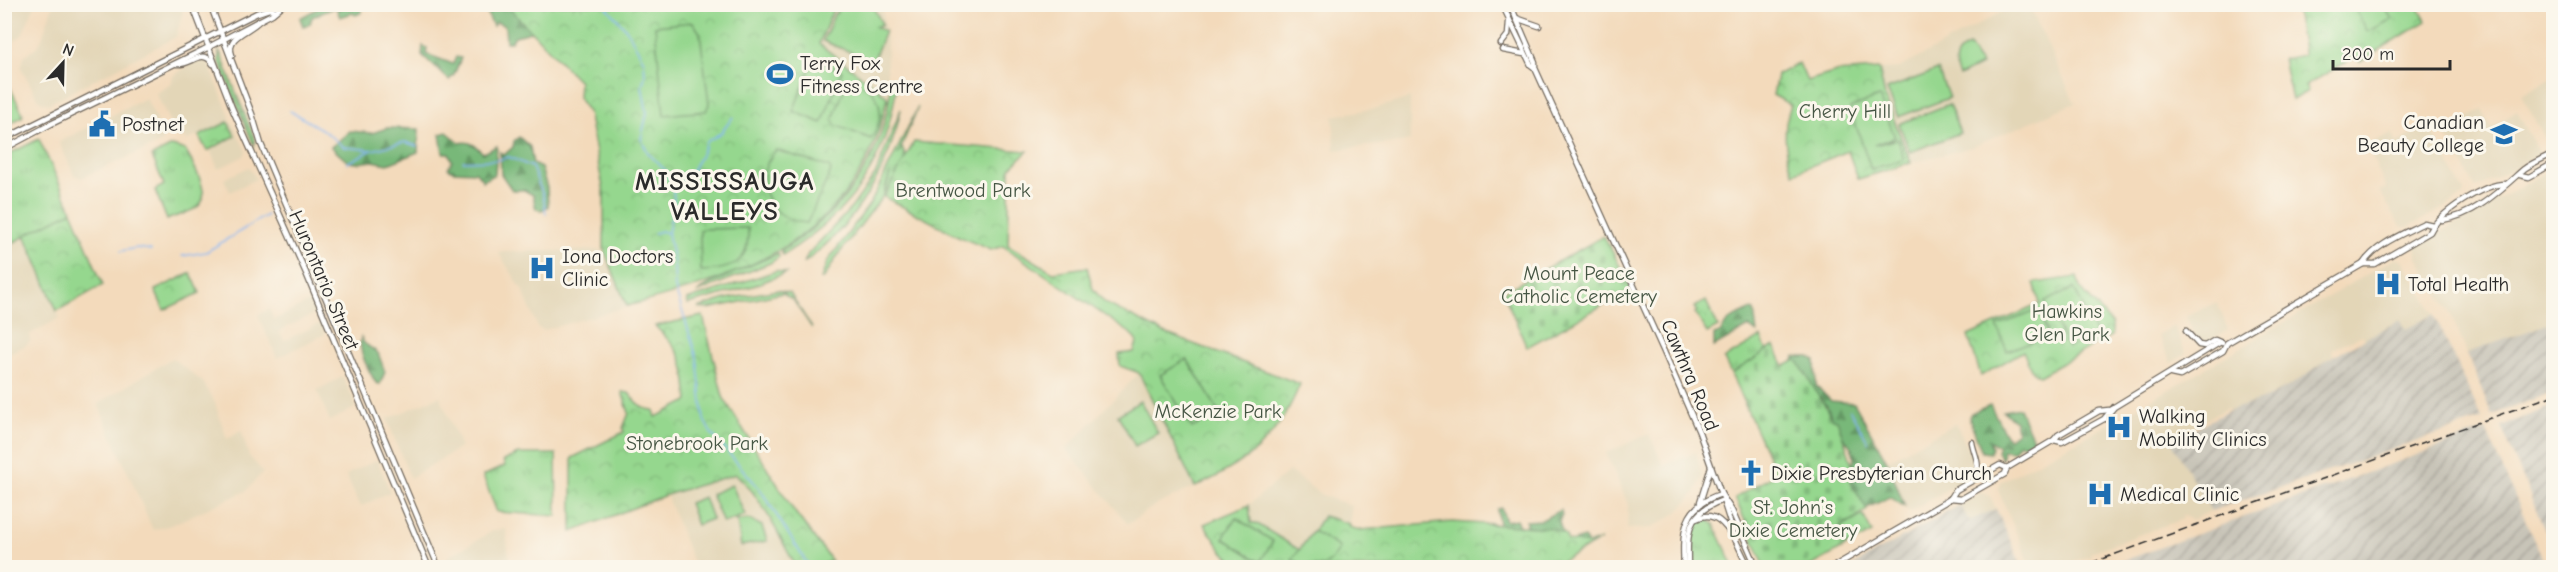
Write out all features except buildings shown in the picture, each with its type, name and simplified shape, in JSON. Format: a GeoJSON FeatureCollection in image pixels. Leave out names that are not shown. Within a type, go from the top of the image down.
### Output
{"type":"FeatureCollection","features":[{"type":"Feature","properties":{"kind":"main road","name":"Hurontario Street"},"geometry":{"type":"LineString","coordinates":[[192,4],[222,82],[306,273],[429,567]]}},
{"type":"Feature","properties":{"kind":"main road","name":"Hurontario Street"},"geometry":{"type":"LineString","coordinates":[[210,4],[261,144],[439,567]]}},
{"type":"Feature","properties":{"kind":"main road"},"geometry":{"type":"LineString","coordinates":[[4,149],[52,123],[177,64],[272,14],[284,4]]}},
{"type":"Feature","properties":{"kind":"main road","name":"Cawthra Road"},"geometry":{"type":"LineString","coordinates":[[1502,4],[1526,56],[1535,68],[1660,342],[1699,432],[1736,541],[1749,567]]}},
{"type":"Feature","properties":{"kind":"main road","name":"Cawthra Road"},"geometry":{"type":"LineString","coordinates":[[1510,4],[1535,62],[1535,68]]}},
{"type":"Feature","properties":{"kind":"main road"},"geometry":{"type":"LineString","coordinates":[[4,139],[263,11],[274,10]]}},
{"type":"Feature","properties":{"kind":"main road"},"geometry":{"type":"LineString","coordinates":[[1516,18],[1539,26]]}},
{"type":"Feature","properties":{"kind":"main road"},"geometry":{"type":"LineString","coordinates":[[1501,44],[1508,35],[1509,20]]}},
{"type":"Feature","properties":{"kind":"main road"},"geometry":{"type":"LineString","coordinates":[[242,92],[243,86],[230,47],[236,37],[259,21]]}},
{"type":"Feature","properties":{"kind":"main road"},"geometry":{"type":"LineString","coordinates":[[1503,50],[1521,52],[1526,56]]}},
{"type":"Feature","properties":{"kind":"main road"},"geometry":{"type":"LineString","coordinates":[[177,64],[181,65],[200,56],[209,58],[222,82]]}},
{"type":"Feature","properties":{"kind":"main road"},"geometry":{"type":"LineString","coordinates":[[2362,264],[2375,264],[2430,232],[2433,225],[2442,220],[2455,218],[2498,194],[2505,184],[2520,175],[2524,169],[2553,153]]}},
{"type":"Feature","properties":{"kind":"main road"},"geometry":{"type":"LineString","coordinates":[[2520,175],[2529,177],[2553,163]]}},
{"type":"Feature","properties":{"kind":"main road"},"geometry":{"type":"LineString","coordinates":[[2442,220],[2449,209],[2493,184],[2505,184]]}},
{"type":"Feature","properties":{"kind":"main road"},"geometry":{"type":"LineString","coordinates":[[2186,331],[2197,345],[2205,346],[2214,340],[2227,343],[2362,264],[2369,254],[2424,223],[2433,225]]}},
{"type":"Feature","properties":{"kind":"main road"},"geometry":{"type":"LineString","coordinates":[[1951,498],[1961,499],[2006,474],[2007,468],[2054,440],[2058,435],[2099,411],[2109,410],[2219,343]]}},
{"type":"Feature","properties":{"kind":"main road"},"geometry":{"type":"LineString","coordinates":[[2171,374],[2180,376],[2223,351],[2227,343]]}},
{"type":"Feature","properties":{"kind":"main road"},"geometry":{"type":"LineString","coordinates":[[2054,440],[2062,442],[2104,419],[2109,410]]}},
{"type":"Feature","properties":{"kind":"main road"},"geometry":{"type":"LineString","coordinates":[[1966,484],[1976,475],[1978,468],[1972,441]]}},
{"type":"Feature","properties":{"kind":"main road"},"geometry":{"type":"LineString","coordinates":[[1831,567],[1951,498],[1956,490],[1966,484],[2000,465],[2007,468]]}},
{"type":"Feature","properties":{"kind":"main road"},"geometry":{"type":"LineString","coordinates":[[1684,567],[1683,530],[1687,520],[1703,498],[1712,467]]}},
{"type":"Feature","properties":{"kind":"main road"},"geometry":{"type":"LineString","coordinates":[[1696,509],[1707,499],[1721,494]]}},
{"type":"Feature","properties":{"kind":"main road"},"geometry":{"type":"LineString","coordinates":[[1688,567],[1688,540],[1693,520],[1705,508],[1723,500]]}},
{"type":"Feature","properties":{"kind":"main road","name":"Cawthra Road"},"geometry":{"type":"LineString","coordinates":[[1723,500],[1732,511],[1757,567]]}},
{"type":"Feature","properties":{"kind":"main road"},"geometry":{"type":"LineString","coordinates":[[1693,520],[1707,515],[1717,519],[1736,541]]}},
{"type":"Feature","properties":{"kind":"shaded area"},"geometry":{"type":"Polygon","coordinates":[[[5,4],[35,5],[22,35],[5,48],[5,4]]]}},
{"type":"Feature","properties":{"kind":"shaded area"},"geometry":{"type":"Polygon","coordinates":[[[53,5],[181,5],[183,10],[176,37],[48,104],[40,101],[21,68],[24,56],[38,46],[53,5]]]}},
{"type":"Feature","properties":{"kind":"shaded area"},"geometry":{"type":"Polygon","coordinates":[[[835,5],[882,5],[887,45],[887,97],[819,44],[835,5]]]}},
{"type":"Feature","properties":{"kind":"shaded area"},"geometry":{"type":"Polygon","coordinates":[[[2014,5],[2029,5],[2075,103],[1972,147],[1911,163],[1885,97],[1879,69],[1899,68],[2014,5]]]}},
{"type":"Feature","properties":{"kind":"shaded area"},"geometry":{"type":"Polygon","coordinates":[[[202,59],[209,64],[230,119],[246,151],[244,156],[218,169],[203,133],[188,140],[176,136],[156,93],[171,84],[173,76],[202,59]]]}},
{"type":"Feature","properties":{"kind":"shaded area"},"geometry":{"type":"Polygon","coordinates":[[[2553,77],[2554,145],[2550,147],[2521,95],[2553,77]]]}},
{"type":"Feature","properties":{"kind":"shaded area"},"geometry":{"type":"Polygon","coordinates":[[[146,98],[163,136],[162,142],[81,178],[74,175],[59,142],[146,98]]]}},
{"type":"Feature","properties":{"kind":"shaded area"},"geometry":{"type":"Polygon","coordinates":[[[1410,98],[1410,141],[1335,150],[1333,116],[1377,108],[1410,98]]]}},
{"type":"Feature","properties":{"kind":"shaded area"},"geometry":{"type":"Polygon","coordinates":[[[2482,110],[2491,128],[2517,111],[2538,152],[2535,157],[2476,188],[2444,132],[2482,110]]]}},
{"type":"Feature","properties":{"kind":"shaded area"},"geometry":{"type":"Polygon","coordinates":[[[2424,127],[2434,135],[2464,192],[2463,196],[2435,213],[2408,227],[2402,227],[2379,191],[2386,188],[2367,145],[2392,133],[2397,143],[2424,127]]]}},
{"type":"Feature","properties":{"kind":"shaded area"},"geometry":{"type":"Polygon","coordinates":[[[249,167],[256,179],[230,192],[224,179],[249,167]]]}},
{"type":"Feature","properties":{"kind":"shaded area"},"geometry":{"type":"Polygon","coordinates":[[[2553,168],[2553,322],[2467,353],[2451,315],[2417,256],[2416,246],[2553,168]]]}},
{"type":"Feature","properties":{"kind":"shaded area"},"geometry":{"type":"Polygon","coordinates":[[[25,235],[60,318],[30,334],[30,341],[25,346],[5,355],[5,246],[25,235]]]}},
{"type":"Feature","properties":{"kind":"shaded area"},"geometry":{"type":"Polygon","coordinates":[[[601,250],[627,307],[544,330],[538,328],[523,291],[498,252],[601,250]]]}},
{"type":"Feature","properties":{"kind":"shaded area"},"geometry":{"type":"Polygon","coordinates":[[[2395,258],[2403,261],[2434,314],[2405,330],[2400,321],[2364,340],[2362,335],[2332,349],[2333,356],[2289,386],[2265,399],[2230,410],[2227,408],[2172,439],[2211,511],[2192,520],[2184,516],[2183,519],[2056,567],[2031,567],[1998,490],[2000,482],[2106,426],[2395,258]]]}},
{"type":"Feature","properties":{"kind":"shaded area"},"geometry":{"type":"Polygon","coordinates":[[[311,301],[316,313],[279,331],[284,341],[321,323],[325,334],[277,358],[258,315],[269,309],[274,320],[311,301]]]}},
{"type":"Feature","properties":{"kind":"shaded area"},"geometry":{"type":"Polygon","coordinates":[[[2217,302],[2228,330],[2206,343],[2197,341],[2186,316],[2217,302]]]}},
{"type":"Feature","properties":{"kind":"shaded area"},"geometry":{"type":"Polygon","coordinates":[[[2434,314],[2482,419],[2211,511],[2171,441],[2230,410],[2265,399],[2289,386],[2333,356],[2400,320],[2406,329],[2434,314]]]}},
{"type":"Feature","properties":{"kind":"shaded area"},"geometry":{"type":"Polygon","coordinates":[[[2553,322],[2553,392],[2492,415],[2467,353],[2553,322]]]}},
{"type":"Feature","properties":{"kind":"shaded area"},"geometry":{"type":"Polygon","coordinates":[[[2174,326],[2186,354],[2171,363],[2158,335],[2174,326]]]}},
{"type":"Feature","properties":{"kind":"shaded area"},"geometry":{"type":"Polygon","coordinates":[[[172,358],[203,382],[215,403],[227,439],[241,430],[249,456],[263,472],[246,491],[171,525],[153,530],[98,404],[172,358]]]}},
{"type":"Feature","properties":{"kind":"shaded area"},"geometry":{"type":"Polygon","coordinates":[[[1139,373],[1195,487],[1154,506],[1128,524],[1066,449],[1139,373]]]}},
{"type":"Feature","properties":{"kind":"shaded area"},"geometry":{"type":"Polygon","coordinates":[[[342,377],[354,399],[355,408],[330,421],[317,390],[342,377]]]}},
{"type":"Feature","properties":{"kind":"shaded area"},"geometry":{"type":"Polygon","coordinates":[[[440,396],[461,447],[410,478],[387,419],[440,396]]]}},
{"type":"Feature","properties":{"kind":"shaded area"},"geometry":{"type":"Polygon","coordinates":[[[2554,406],[2553,550],[2501,426],[2554,406]]]}},
{"type":"Feature","properties":{"kind":"shaded area"},"geometry":{"type":"Polygon","coordinates":[[[1956,423],[1976,467],[1974,474],[1909,512],[1887,461],[1956,423]]]}},
{"type":"Feature","properties":{"kind":"shaded area"},"geometry":{"type":"Polygon","coordinates":[[[2486,430],[2546,567],[2106,567],[2486,430]]]}},
{"type":"Feature","properties":{"kind":"shaded area"},"geometry":{"type":"Polygon","coordinates":[[[1649,434],[1664,466],[1696,452],[1702,477],[1695,493],[1679,511],[1652,528],[1627,529],[1628,504],[1606,453],[1649,434]]]}},
{"type":"Feature","properties":{"kind":"shaded area"},"geometry":{"type":"Polygon","coordinates":[[[377,460],[390,492],[360,507],[346,475],[377,460]]]}},
{"type":"Feature","properties":{"kind":"shaded area"},"geometry":{"type":"Polygon","coordinates":[[[1289,471],[1322,495],[1352,506],[1349,527],[1269,568],[1241,565],[1228,558],[1204,524],[1249,505],[1289,471]]]}},
{"type":"Feature","properties":{"kind":"shaded area"},"geometry":{"type":"Polygon","coordinates":[[[736,474],[766,514],[796,567],[695,567],[666,495],[736,474]]]}},
{"type":"Feature","properties":{"kind":"shaded area"},"geometry":{"type":"Polygon","coordinates":[[[1981,493],[1989,495],[1996,509],[1969,522],[1960,505],[1981,493]]]}},
{"type":"Feature","properties":{"kind":"shaded area"},"geometry":{"type":"Polygon","coordinates":[[[1960,505],[1969,521],[1996,509],[2022,567],[1850,567],[1960,505]]]}},
{"type":"Feature","properties":{"kind":"shaded area"},"geometry":{"type":"Polygon","coordinates":[[[506,529],[510,567],[447,567],[446,558],[493,531],[506,529]]]}},
{"type":"Feature","properties":{"kind":"green space"},"geometry":{"type":"Polygon","coordinates":[[[324,5],[360,5],[362,12],[340,17],[336,7],[312,17],[310,24],[303,26],[300,18],[324,5]]]}},
{"type":"Feature","properties":{"kind":"green space"},"geometry":{"type":"Polygon","coordinates":[[[483,5],[565,5],[554,18],[543,26],[515,36],[511,42],[506,42],[505,26],[496,22],[493,26],[483,5]]]}},
{"type":"Feature","properties":{"kind":"green space"},"geometry":{"type":"Polygon","coordinates":[[[506,5],[835,5],[819,44],[887,97],[874,144],[853,183],[826,215],[793,241],[755,263],[715,280],[627,306],[604,250],[604,192],[588,112],[578,98],[579,81],[506,5]]]}},
{"type":"Feature","properties":{"kind":"green space"},"geometry":{"type":"Polygon","coordinates":[[[845,5],[872,5],[882,24],[875,27],[885,31],[873,61],[823,41],[837,13],[836,9],[845,5]]]}},
{"type":"Feature","properties":{"kind":"green space"},"geometry":{"type":"Polygon","coordinates":[[[2295,5],[2418,5],[2426,21],[2360,62],[2356,56],[2305,86],[2308,91],[2292,100],[2283,59],[2304,55],[2295,5]]]}},
{"type":"Feature","properties":{"kind":"green space"},"geometry":{"type":"Polygon","coordinates":[[[2353,5],[2383,5],[2392,19],[2368,32],[2353,5]]]}},
{"type":"Feature","properties":{"kind":"green space"},"geometry":{"type":"Polygon","coordinates":[[[693,22],[700,33],[709,104],[706,111],[664,115],[655,26],[693,22]]]}},
{"type":"Feature","properties":{"kind":"green space"},"geometry":{"type":"Polygon","coordinates":[[[423,46],[427,48],[426,54],[453,64],[456,57],[461,58],[454,75],[449,80],[422,55],[423,46]]]}},
{"type":"Feature","properties":{"kind":"green space"},"geometry":{"type":"Polygon","coordinates":[[[1969,46],[1981,65],[1959,76],[1956,58],[1964,48],[1969,46]]]}},
{"type":"Feature","properties":{"kind":"green space"},"geometry":{"type":"Polygon","coordinates":[[[219,50],[255,140],[254,146],[219,61],[219,50]]]}},
{"type":"Feature","properties":{"kind":"green space"},"geometry":{"type":"Polygon","coordinates":[[[814,59],[842,71],[822,123],[793,111],[814,59]]]}},
{"type":"Feature","properties":{"kind":"green space","name":"Cherry Hill"},"geometry":{"type":"Polygon","coordinates":[[[1799,63],[1807,81],[1836,72],[1879,69],[1885,97],[1911,163],[1858,179],[1848,151],[1793,173],[1785,139],[1786,122],[1791,105],[1773,95],[1777,75],[1799,63]]]}},
{"type":"Feature","properties":{"kind":"green space"},"geometry":{"type":"Polygon","coordinates":[[[1938,70],[1949,98],[1898,117],[1887,89],[1938,70]]]}},
{"type":"Feature","properties":{"kind":"green space"},"geometry":{"type":"Polygon","coordinates":[[[5,77],[23,114],[22,117],[5,126],[5,77]]]}},
{"type":"Feature","properties":{"kind":"green space"},"geometry":{"type":"Polygon","coordinates":[[[891,81],[897,81],[885,137],[862,183],[829,221],[783,255],[781,251],[824,218],[858,180],[881,134],[891,81]]]}},
{"type":"Feature","properties":{"kind":"green space"},"geometry":{"type":"Polygon","coordinates":[[[847,82],[867,88],[878,101],[879,120],[871,139],[835,125],[833,119],[847,82]]]}},
{"type":"Feature","properties":{"kind":"green space"},"geometry":{"type":"Polygon","coordinates":[[[1879,97],[1895,137],[1874,145],[1898,139],[1904,160],[1871,169],[1850,108],[1879,97]]]}},
{"type":"Feature","properties":{"kind":"green space"},"geometry":{"type":"Polygon","coordinates":[[[1949,104],[1960,133],[1910,152],[1899,124],[1949,104]]]}},
{"type":"Feature","properties":{"kind":"green space"},"geometry":{"type":"Polygon","coordinates":[[[918,107],[898,155],[902,147],[910,170],[889,194],[885,192],[890,173],[883,196],[821,279],[827,262],[871,202],[918,107]]]}},
{"type":"Feature","properties":{"kind":"green space"},"geometry":{"type":"Polygon","coordinates":[[[901,109],[888,154],[867,195],[839,231],[804,263],[808,254],[852,207],[875,175],[901,109]]]}},
{"type":"Feature","properties":{"kind":"green space"},"geometry":{"type":"Polygon","coordinates":[[[228,122],[235,136],[207,151],[199,136],[228,122]]]}},
{"type":"Feature","properties":{"kind":"green space"},"geometry":{"type":"Polygon","coordinates":[[[387,128],[419,129],[418,152],[388,164],[373,161],[357,163],[348,162],[331,147],[350,131],[372,133],[387,128]]]}},
{"type":"Feature","properties":{"kind":"green space"},"geometry":{"type":"Polygon","coordinates":[[[447,132],[460,143],[470,143],[483,153],[497,146],[495,174],[483,181],[476,172],[453,171],[448,168],[452,161],[449,153],[443,153],[440,134],[447,132]]]}},
{"type":"Feature","properties":{"kind":"green space"},"geometry":{"type":"Polygon","coordinates":[[[519,137],[530,147],[533,164],[541,168],[547,188],[548,206],[542,210],[536,209],[533,195],[524,190],[512,190],[501,174],[500,152],[504,155],[519,137]]]}},
{"type":"Feature","properties":{"kind":"green space"},"geometry":{"type":"Polygon","coordinates":[[[39,139],[72,211],[5,247],[5,156],[39,139]]]}},
{"type":"Feature","properties":{"kind":"green space"},"geometry":{"type":"Polygon","coordinates":[[[914,142],[1028,151],[1010,168],[1008,245],[1053,272],[1087,267],[1093,289],[1105,303],[1162,332],[1300,384],[1282,420],[1271,434],[1259,447],[1231,469],[1195,487],[1139,373],[1120,366],[1119,354],[1134,352],[1137,342],[1130,333],[1003,246],[991,250],[960,237],[884,197],[914,142]]]}},
{"type":"Feature","properties":{"kind":"green space"},"geometry":{"type":"Polygon","coordinates":[[[172,146],[185,150],[199,176],[203,198],[195,209],[167,220],[155,190],[164,185],[152,156],[172,146]]]}},
{"type":"Feature","properties":{"kind":"green space"},"geometry":{"type":"Polygon","coordinates":[[[776,150],[829,167],[831,171],[807,223],[793,221],[782,215],[767,197],[764,174],[776,150]]]}},
{"type":"Feature","properties":{"kind":"green space"},"geometry":{"type":"Polygon","coordinates":[[[72,211],[103,285],[57,311],[25,235],[72,211]]]}},
{"type":"Feature","properties":{"kind":"green space"},"geometry":{"type":"Polygon","coordinates":[[[748,228],[746,249],[737,262],[722,269],[701,271],[700,231],[748,228]]]}},
{"type":"Feature","properties":{"kind":"green space","name":"Mount Peace Catholic Cemetery"},"geometry":{"type":"Polygon","coordinates":[[[1604,236],[1632,289],[1527,347],[1503,292],[1604,236]]]}},
{"type":"Feature","properties":{"kind":"green space"},"geometry":{"type":"Polygon","coordinates":[[[778,253],[779,257],[770,263],[698,292],[722,278],[778,253]]]}},
{"type":"Feature","properties":{"kind":"green space"},"geometry":{"type":"Polygon","coordinates":[[[776,271],[786,273],[753,286],[688,304],[687,300],[776,271]]]}},
{"type":"Feature","properties":{"kind":"green space"},"geometry":{"type":"Polygon","coordinates":[[[191,273],[200,293],[164,310],[155,290],[191,273]]]}},
{"type":"Feature","properties":{"kind":"green space","name":"Hawkins Glen Park"},"geometry":{"type":"Polygon","coordinates":[[[2077,277],[2080,288],[2112,324],[2112,335],[2039,376],[2032,371],[2023,351],[1981,376],[1968,336],[2040,304],[2034,283],[2077,277]]]}},
{"type":"Feature","properties":{"kind":"green space"},"geometry":{"type":"Polygon","coordinates":[[[2074,288],[2096,334],[2068,348],[2045,302],[2074,288]]]}},
{"type":"Feature","properties":{"kind":"green space"},"geometry":{"type":"Polygon","coordinates":[[[778,290],[790,293],[812,328],[794,301],[783,293],[708,309],[698,308],[726,299],[778,290]]]}},
{"type":"Feature","properties":{"kind":"green space"},"geometry":{"type":"Polygon","coordinates":[[[1706,301],[1718,327],[1707,333],[1694,307],[1706,301]]]}},
{"type":"Feature","properties":{"kind":"green space"},"geometry":{"type":"Polygon","coordinates":[[[1751,310],[1754,311],[1757,333],[1749,327],[1714,347],[1714,335],[1720,333],[1732,318],[1751,310]]]}},
{"type":"Feature","properties":{"kind":"green space"},"geometry":{"type":"Polygon","coordinates":[[[2038,310],[2048,335],[2007,351],[1997,326],[2038,310]]]}},
{"type":"Feature","properties":{"kind":"green space","name":"Stonebrook Park"},"geometry":{"type":"Polygon","coordinates":[[[703,316],[723,397],[794,511],[832,561],[815,567],[796,567],[762,506],[736,474],[666,495],[572,532],[572,458],[624,432],[623,428],[629,413],[622,392],[629,393],[642,407],[654,410],[656,417],[688,401],[681,359],[672,344],[655,326],[703,316]]]}},
{"type":"Feature","properties":{"kind":"green space"},"geometry":{"type":"Polygon","coordinates":[[[361,337],[364,343],[378,353],[385,372],[380,384],[376,383],[364,360],[361,337]]]}},
{"type":"Feature","properties":{"kind":"green space"},"geometry":{"type":"Polygon","coordinates":[[[1761,337],[1767,352],[1731,374],[1724,359],[1761,337]]]}},
{"type":"Feature","properties":{"kind":"green space","name":"St. John’s Dixie Cemetery"},"geometry":{"type":"Polygon","coordinates":[[[1774,346],[1784,366],[1797,360],[1833,419],[1837,420],[1857,478],[1850,481],[1867,510],[1837,530],[1847,546],[1809,567],[1765,567],[1735,498],[1776,474],[1731,374],[1774,346]]]}},
{"type":"Feature","properties":{"kind":"green space"},"geometry":{"type":"Polygon","coordinates":[[[1795,357],[1809,357],[1815,361],[1816,386],[1831,401],[1854,403],[1887,461],[1905,507],[1890,497],[1867,508],[1858,502],[1851,479],[1854,456],[1851,447],[1835,426],[1827,406],[1814,395],[1794,361],[1795,357]]]}},
{"type":"Feature","properties":{"kind":"green space","name":"McKenzie Park"},"geometry":{"type":"Polygon","coordinates":[[[1187,359],[1219,412],[1192,428],[1160,375],[1187,359]]]}},
{"type":"Feature","properties":{"kind":"green space"},"geometry":{"type":"Polygon","coordinates":[[[1140,401],[1158,433],[1135,446],[1118,415],[1140,401]]]}},
{"type":"Feature","properties":{"kind":"green space"},"geometry":{"type":"Polygon","coordinates":[[[1990,405],[2008,439],[2017,432],[2015,421],[2003,411],[2019,408],[2033,439],[2024,444],[2019,443],[2013,451],[2002,450],[2001,459],[1997,451],[1999,447],[1989,440],[1992,448],[1990,453],[1982,452],[1969,417],[1971,413],[1990,405]]]}},
{"type":"Feature","properties":{"kind":"green space"},"geometry":{"type":"Polygon","coordinates":[[[518,454],[556,454],[557,516],[497,512],[483,476],[505,466],[503,461],[518,454]]]}},
{"type":"Feature","properties":{"kind":"green space"},"geometry":{"type":"Polygon","coordinates":[[[732,485],[745,515],[723,523],[711,494],[732,485]]]}},
{"type":"Feature","properties":{"kind":"green space"},"geometry":{"type":"Polygon","coordinates":[[[704,497],[712,519],[697,525],[689,503],[704,497]]]}},
{"type":"Feature","properties":{"kind":"green space"},"geometry":{"type":"Polygon","coordinates":[[[1249,505],[1251,523],[1256,523],[1301,551],[1323,516],[1350,524],[1349,527],[1360,530],[1452,522],[1551,528],[1565,534],[1568,541],[1589,544],[1601,540],[1551,567],[1269,568],[1244,564],[1229,557],[1204,524],[1249,505]]]}},
{"type":"Feature","properties":{"kind":"green space"},"geometry":{"type":"Polygon","coordinates":[[[1501,508],[1506,521],[1516,519],[1519,526],[1526,527],[1526,521],[1542,520],[1560,510],[1562,514],[1559,522],[1565,541],[1568,543],[1584,538],[1587,542],[1585,546],[1490,531],[1489,523],[1499,525],[1497,509],[1501,508]]]}},
{"type":"Feature","properties":{"kind":"green space"},"geometry":{"type":"Polygon","coordinates":[[[1863,515],[1872,533],[1847,546],[1837,530],[1863,515]]]}},
{"type":"Feature","properties":{"kind":"green space"},"geometry":{"type":"Polygon","coordinates":[[[1236,518],[1273,541],[1260,562],[1223,538],[1236,518]]]}},
{"type":"Feature","properties":{"kind":"green space"},"geometry":{"type":"Polygon","coordinates":[[[1705,518],[1714,524],[1734,567],[1692,568],[1691,532],[1696,522],[1705,518]]]}},
{"type":"Feature","properties":{"kind":"green space"},"geometry":{"type":"Polygon","coordinates":[[[748,519],[762,526],[767,541],[741,546],[737,521],[748,519]]]}},
{"type":"Feature","properties":{"kind":"green space"},"geometry":{"type":"Polygon","coordinates":[[[1313,531],[1340,548],[1325,565],[1314,566],[1292,560],[1313,531]]]}},
{"type":"Feature","properties":{"kind":"waterway"},"geometry":{"type":"LineString","coordinates":[[604,4],[627,30],[644,61],[645,76],[642,86],[647,113],[641,139],[648,153],[666,171],[673,188],[674,202],[668,233],[674,263],[675,288],[697,358],[704,420],[711,433],[760,489],[810,568]]}},
{"type":"Feature","properties":{"kind":"waterway"},"geometry":{"type":"LineString","coordinates":[[290,111],[323,130],[344,147],[372,150],[405,142],[417,146]]}},
{"type":"Feature","properties":{"kind":"waterway"},"geometry":{"type":"LineString","coordinates":[[674,188],[689,175],[706,142],[721,133],[733,117]]}},
{"type":"Feature","properties":{"kind":"waterway"},"geometry":{"type":"LineString","coordinates":[[347,163],[370,151]]}},
{"type":"Feature","properties":{"kind":"waterway"},"geometry":{"type":"LineString","coordinates":[[463,161],[497,160],[509,157],[532,167],[543,195],[546,214]]}},
{"type":"Feature","properties":{"kind":"waterway"},"geometry":{"type":"LineString","coordinates":[[182,256],[206,252],[267,215]]}},
{"type":"Feature","properties":{"kind":"waterway"},"geometry":{"type":"LineString","coordinates":[[654,233],[661,231],[668,233]]}},
{"type":"Feature","properties":{"kind":"waterway"},"geometry":{"type":"LineString","coordinates":[[121,251],[137,248],[151,250]]}},
{"type":"Feature","properties":{"kind":"waterway"},"geometry":{"type":"LineString","coordinates":[[1850,410],[1868,442]]}},
{"type":"Feature","properties":{"kind":"railway"},"geometry":{"type":"LineString","coordinates":[[2077,568],[2554,395]]}},
{"type":"Feature","properties":{"kind":"place","name":"Terry Fox Fitness Centre"},"geometry":{"type":"Point","coordinates":[780,74]}},
{"type":"Feature","properties":{"kind":"place","name":"Postnet"},"geometry":{"type":"Point","coordinates":[102,124]}},
{"type":"Feature","properties":{"kind":"place","name":"Canadian Beauty College"},"geometry":{"type":"Point","coordinates":[2504,134]}},
{"type":"Feature","properties":{"kind":"place","name":"Iona Doctors Clinic"},"geometry":{"type":"Point","coordinates":[542,268]}},
{"type":"Feature","properties":{"kind":"place","name":"Total Health"},"geometry":{"type":"Point","coordinates":[2388,284]}},
{"type":"Feature","properties":{"kind":"place","name":"Walking Mobility Clinics"},"geometry":{"type":"Point","coordinates":[2119,427]}},
{"type":"Feature","properties":{"kind":"place","name":"Dixie Presbyterian Church"},"geometry":{"type":"Point","coordinates":[1751,473]}},
{"type":"Feature","properties":{"kind":"place","name":"Medical Clinic"},"geometry":{"type":"Point","coordinates":[2100,494]}},
{"type":"Feature","properties":{"kind":"district","name":"MISSISSAUGA VALLEYS"},"geometry":{"type":"Point","coordinates":[725,197]}},
{"type":"Feature","properties":{"kind":"park label","name":"Brentwood Park"},"geometry":{"type":"Point","coordinates":[963,190]}}]}
